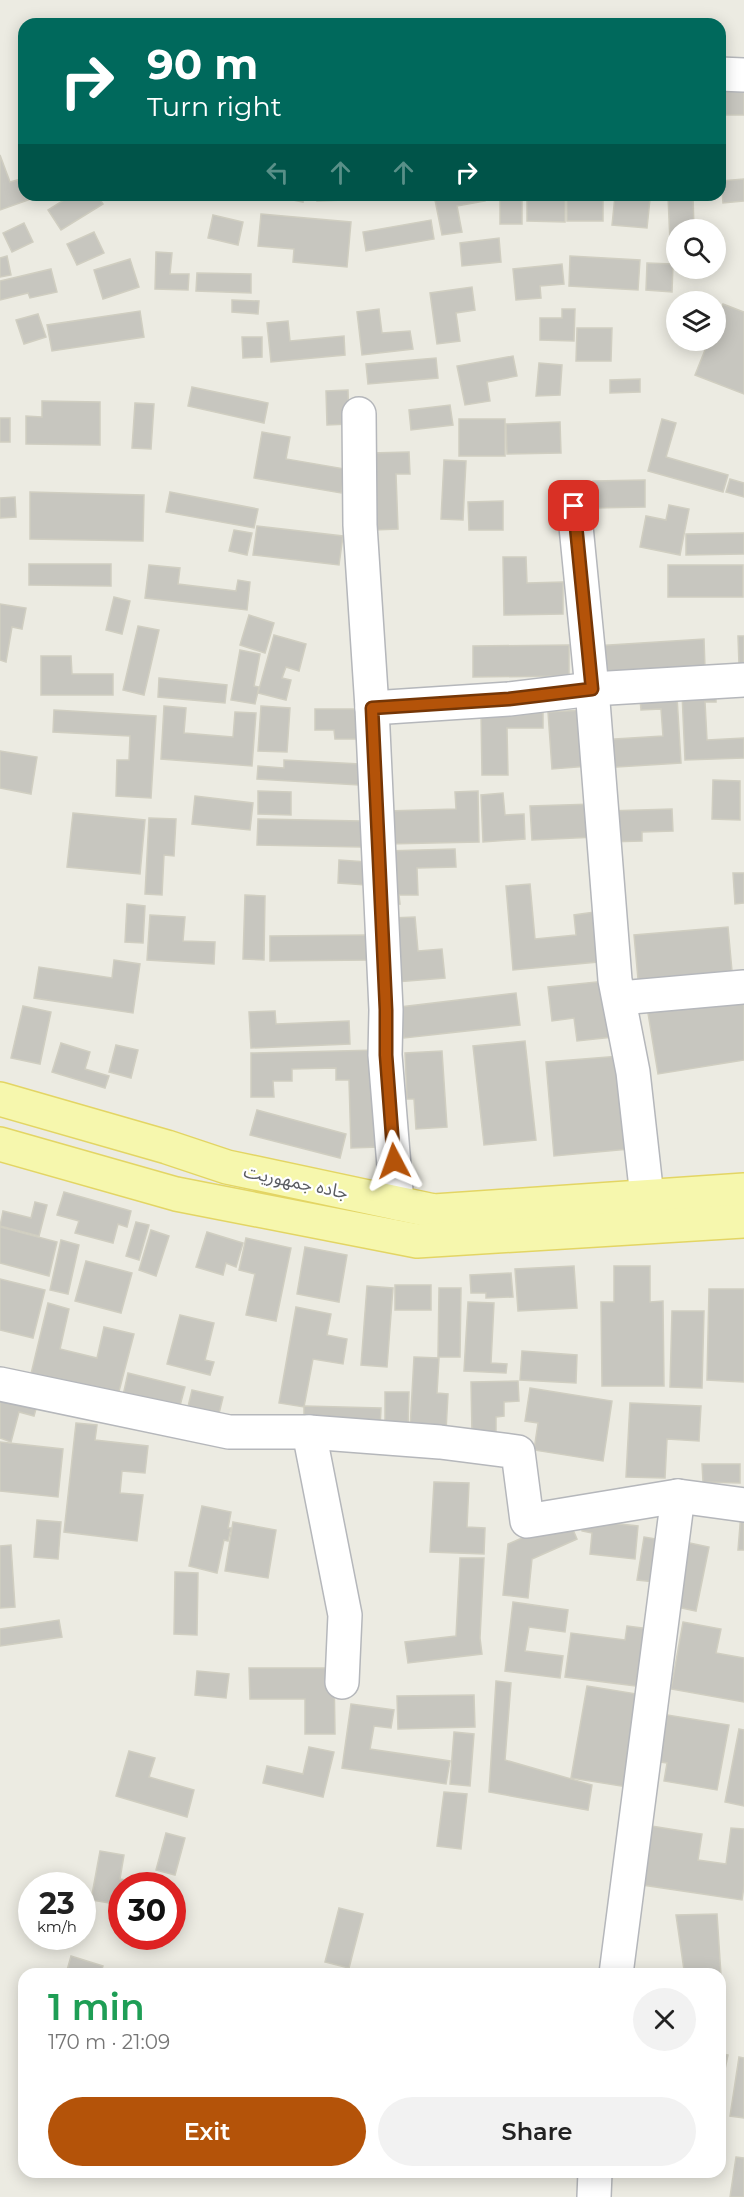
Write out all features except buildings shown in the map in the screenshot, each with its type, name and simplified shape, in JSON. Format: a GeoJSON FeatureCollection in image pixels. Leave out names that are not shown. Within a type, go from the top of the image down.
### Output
{"type":"FeatureCollection","features":[{"type":"Feature","properties":{"kind":"main road","name":"جاده جمهوریت"},"geometry":{"type":"LineString","coordinates":[[0,1099],[227,1167],[434,1210],[654,1207],[744,1221]]}},
{"type":"Feature","properties":{"kind":"main road","name":"جاده جمهوریت"},"geometry":{"type":"LineString","coordinates":[[0,1144],[176,1194],[417,1241],[654,1207],[744,1190]]}},
{"type":"Feature","properties":{"kind":"street"},"geometry":{"type":"LineString","coordinates":[[726,74],[744,75]]}},
{"type":"Feature","properties":{"kind":"street"},"geometry":{"type":"LineString","coordinates":[[359,414],[360,525],[372,708],[386,1010],[386,1055],[397,1203]]}},
{"type":"Feature","properties":{"kind":"street"},"geometry":{"type":"LineString","coordinates":[[574,506],[592,689],[615,980],[633,1072],[654,1207]]}},
{"type":"Feature","properties":{"kind":"street"},"geometry":{"type":"LineString","coordinates":[[372,708],[509,699],[592,689],[744,680]]}},
{"type":"Feature","properties":{"kind":"street"},"geometry":{"type":"LineString","coordinates":[[620,998],[744,987]]}},
{"type":"Feature","properties":{"kind":"street"},"geometry":{"type":"LineString","coordinates":[[0,1384],[229,1432],[309,1432],[440,1442],[518,1452],[527,1521],[678,1497],[744,1504]]}},
{"type":"Feature","properties":{"kind":"street"},"geometry":{"type":"LineString","coordinates":[[309,1432],[345,1615],[342,1682]]}},
{"type":"Feature","properties":{"kind":"street"},"geometry":{"type":"LineString","coordinates":[[617,1968],[678,1497]]}},
{"type":"Feature","properties":{"kind":"street"},"geometry":{"type":"LineString","coordinates":[[594,2197],[595,2178]]}},
{"type":"Feature","properties":{"kind":"route"},"geometry":{"type":"LineString","coordinates":[[394,1161],[386,1055],[386,1010],[372,708],[509,699],[592,689],[574,506]]}}]}
